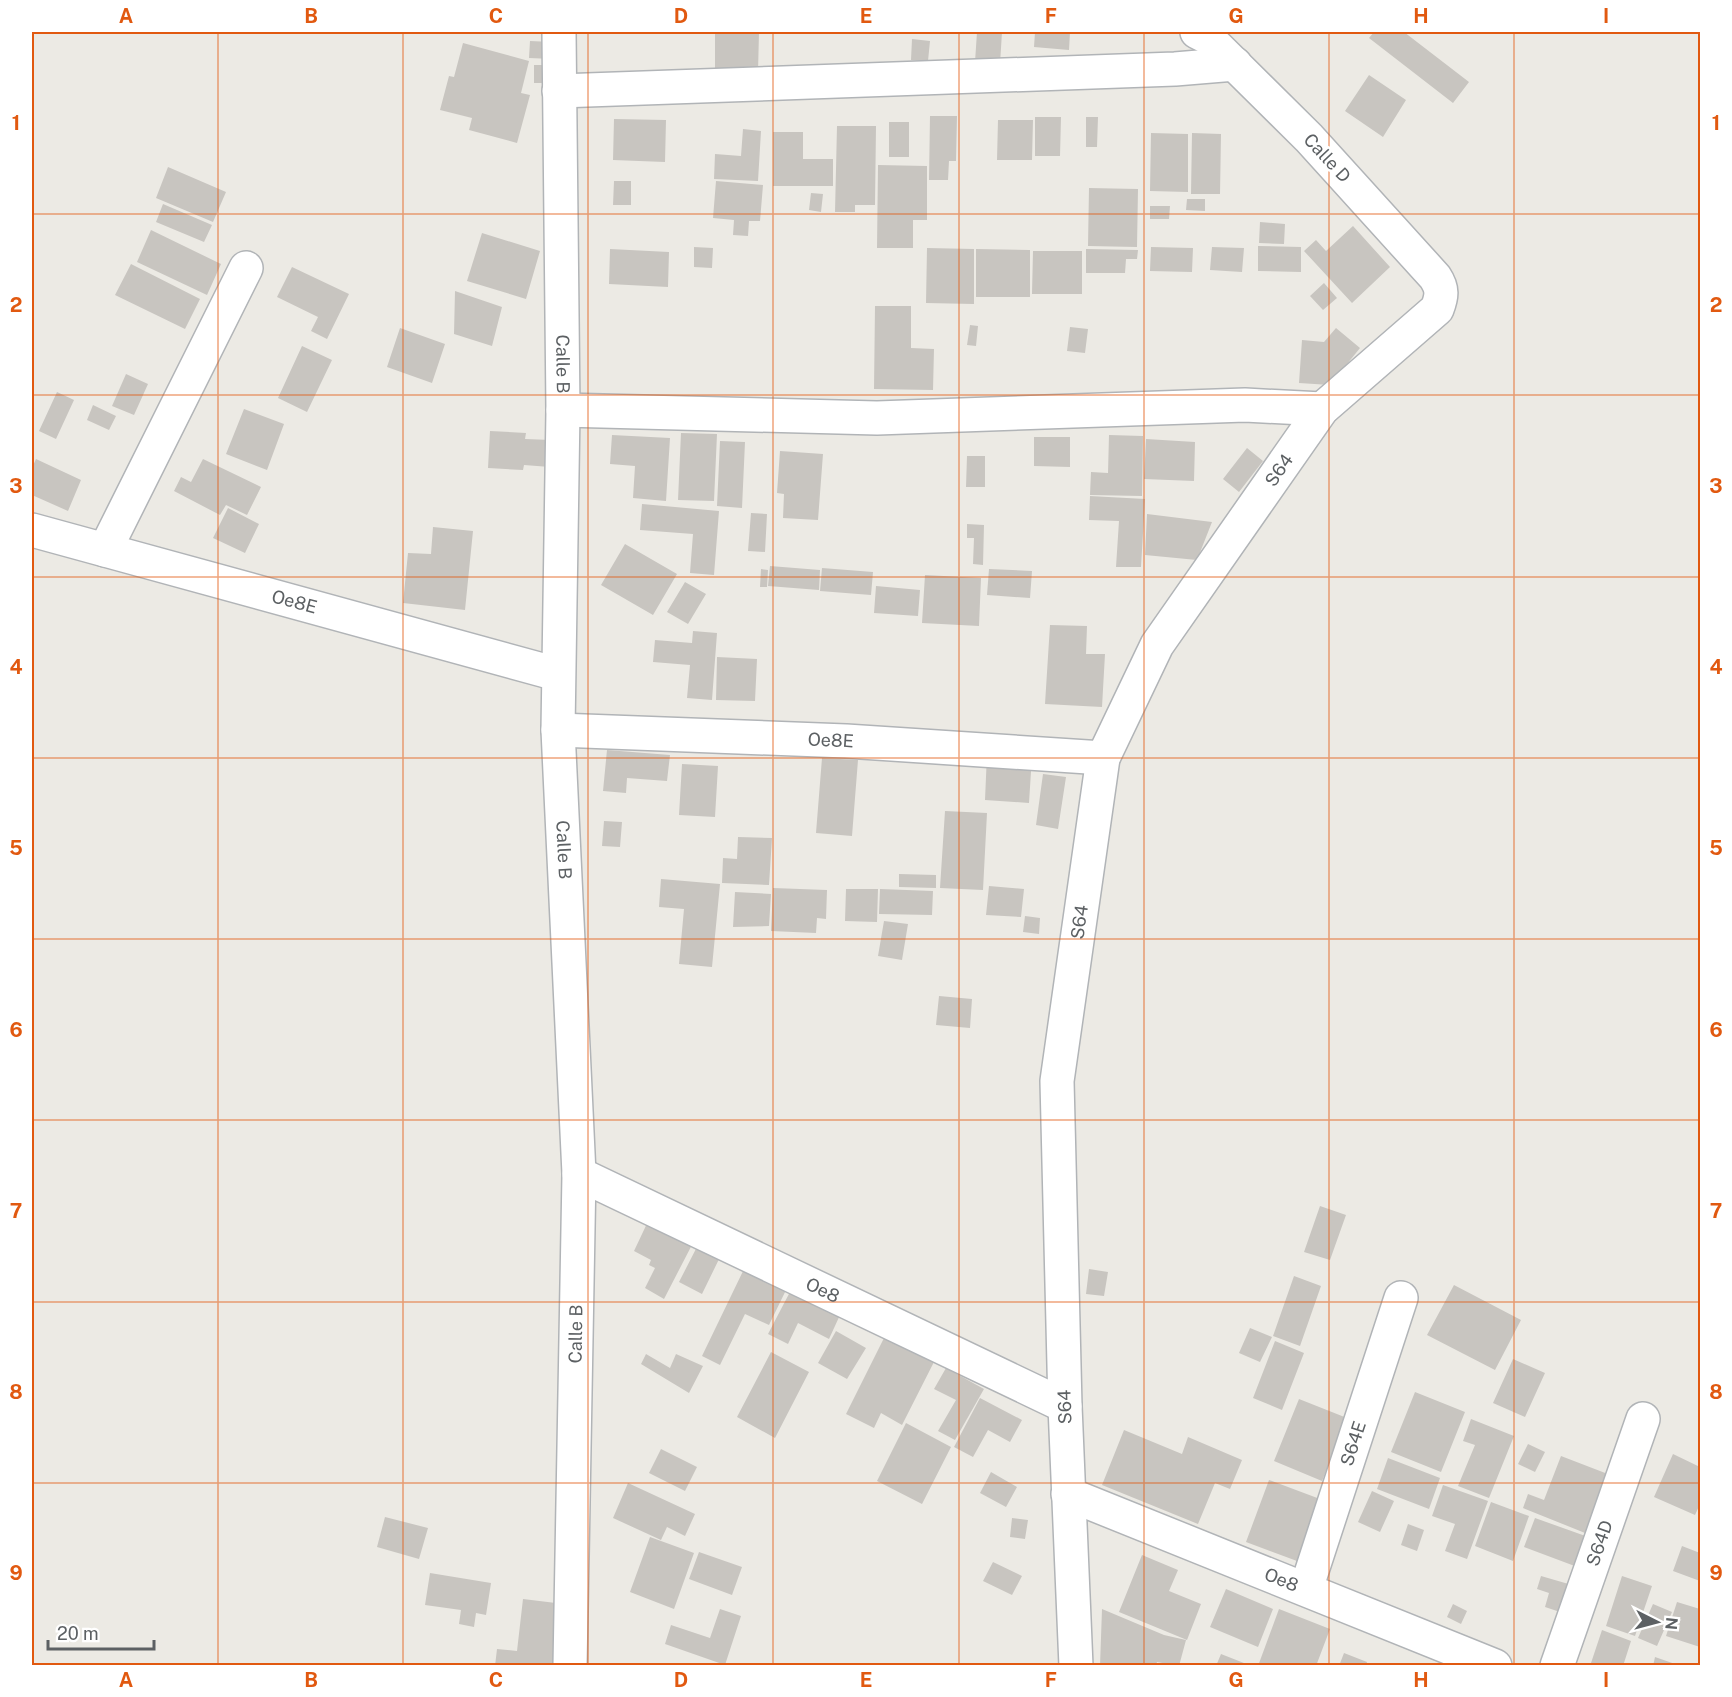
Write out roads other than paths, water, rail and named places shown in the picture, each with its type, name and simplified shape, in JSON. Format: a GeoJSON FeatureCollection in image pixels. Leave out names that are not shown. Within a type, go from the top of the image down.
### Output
{"type":"FeatureCollection","features":[{"type":"Feature","properties":{"kind":"street","name":"Calle B"},"geometry":{"type":"LineString","coordinates":[[559,32],[563,410],[557,674],[579,1174],[570,1665]]}},
{"type":"Feature","properties":{"kind":"street","name":"Calle D"},"geometry":{"type":"LineString","coordinates":[[1197,32],[1207,37],[1309,138],[1435,277],[1442,286],[1442,297]]}},
{"type":"Feature","properties":{"kind":"street"},"geometry":{"type":"LineString","coordinates":[[559,91],[1174,69],[1235,64]]}},
{"type":"Feature","properties":{"kind":"street"},"geometry":{"type":"LineString","coordinates":[[105,550],[246,268]]}},
{"type":"Feature","properties":{"kind":"street","name":"S64"},"geometry":{"type":"LineString","coordinates":[[1076,1665],[1065,1406],[1057,1081],[1103,758],[1157,645],[1322,409],[1437,309],[1442,297]]}},
{"type":"Feature","properties":{"kind":"street"},"geometry":{"type":"LineString","coordinates":[[563,410],[877,418],[1245,405],[1322,409]]}},
{"type":"Feature","properties":{"kind":"street","name":"Oe8E"},"geometry":{"type":"LineString","coordinates":[[32,530],[557,674]]}},
{"type":"Feature","properties":{"kind":"street","name":"Oe8E"},"geometry":{"type":"LineString","coordinates":[[558,730],[846,741],[1103,758]]}},
{"type":"Feature","properties":{"kind":"street","name":"Oe8"},"geometry":{"type":"LineString","coordinates":[[579,1174],[1065,1406]]}},
{"type":"Feature","properties":{"kind":"street","name":"S64E"},"geometry":{"type":"LineString","coordinates":[[1306,1589],[1401,1298]]}},
{"type":"Feature","properties":{"kind":"street","name":"S64D"},"geometry":{"type":"LineString","coordinates":[[1557,1665],[1643,1419]]}},
{"type":"Feature","properties":{"kind":"street","name":"Oe8"},"geometry":{"type":"LineString","coordinates":[[1068,1494],[1495,1665]]}}]}
